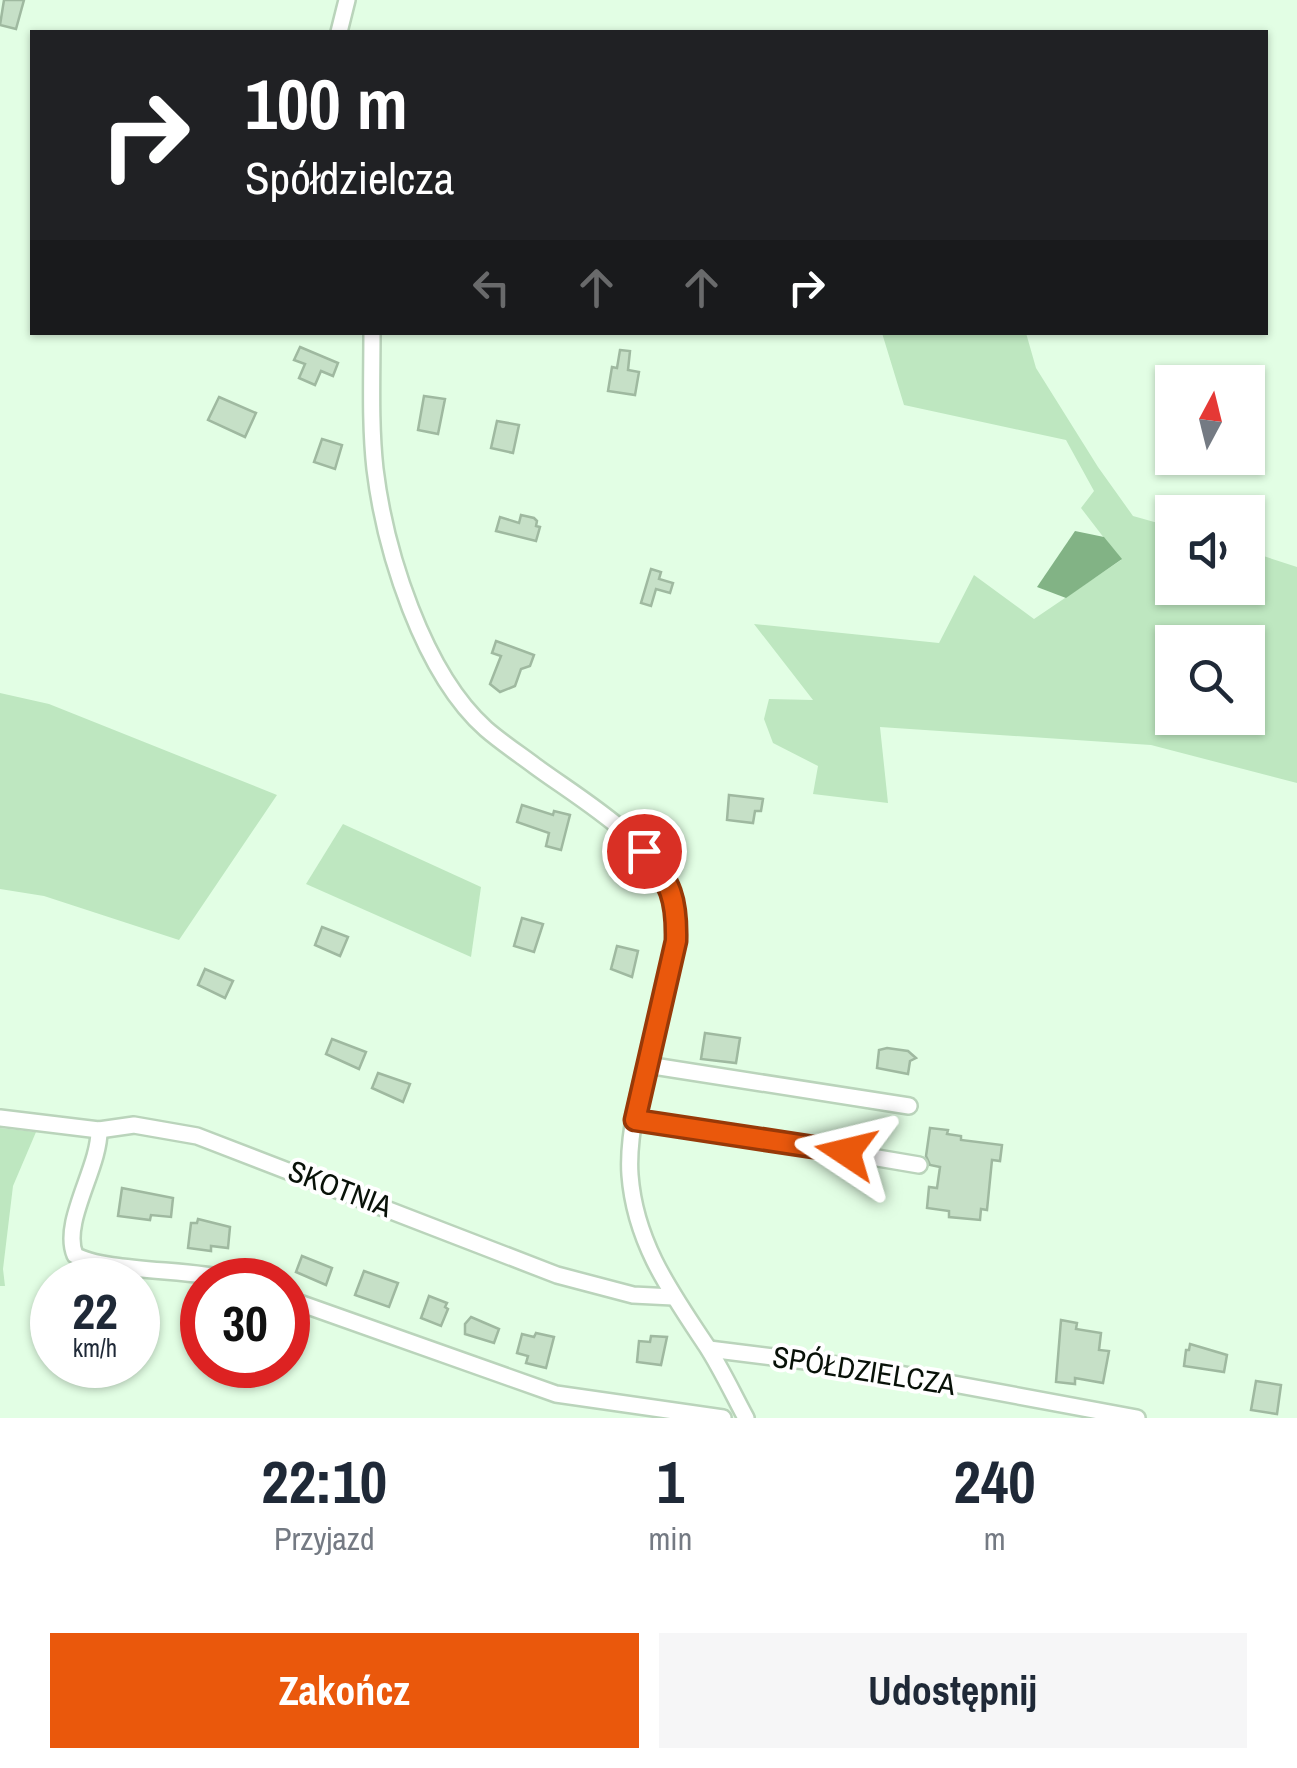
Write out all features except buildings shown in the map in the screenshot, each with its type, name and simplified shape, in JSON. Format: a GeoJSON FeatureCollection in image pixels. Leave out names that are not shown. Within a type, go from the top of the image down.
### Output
{"type":"FeatureCollection","features":[{"type":"Feature","properties":{"kind":"street"},"geometry":{"type":"LineString","coordinates":[[340,30],[347,0]]}},
{"type":"Feature","properties":{"kind":"street","name":"SPÓŁDZIELCZA"},"geometry":{"type":"LineString","coordinates":[[372,335],[372,435],[382,510],[409,600],[433,658],[484,728],[605,817],[644,851],[672,892],[676,941],[635,1120],[630,1172],[635,1213],[646,1246],[673,1297],[708,1349],[746,1418]]}},
{"type":"Feature","properties":{"kind":"street"},"geometry":{"type":"LineString","coordinates":[[647,1065],[909,1106]]}},
{"type":"Feature","properties":{"kind":"street","name":"SKOTNIA"},"geometry":{"type":"LineString","coordinates":[[0,1118],[99,1130],[134,1125],[197,1136],[557,1274],[633,1295],[673,1297]]}},
{"type":"Feature","properties":{"kind":"street"},"geometry":{"type":"LineString","coordinates":[[635,1120],[919,1165]]}},
{"type":"Feature","properties":{"kind":"street"},"geometry":{"type":"LineString","coordinates":[[99,1130],[98,1149],[74,1226],[75,1255],[97,1263],[180,1270]]}},
{"type":"Feature","properties":{"kind":"street"},"geometry":{"type":"LineString","coordinates":[[310,1307],[540,1389],[723,1418]]}},
{"type":"Feature","properties":{"kind":"street","name":"SPÓŁDZIELCZA"},"geometry":{"type":"LineString","coordinates":[[708,1349],[878,1370],[1138,1418]]}},
{"type":"Feature","properties":{"kind":"shaded area"},"geometry":{"type":"Polygon","coordinates":[[[883,335],[1027,335],[1036,368],[1098,467],[1133,516],[1155,522],[1155,605],[1265,605],[1265,557],[1297,567],[1297,783],[1151,745],[880,727],[888,803],[813,794],[818,766],[773,743],[764,719],[769,699],[813,700],[754,624],[939,643],[974,575],[1034,619],[1121,560],[1081,508],[1094,491],[1066,440],[904,405],[883,335]]]}},
{"type":"Feature","properties":{"kind":"shaded area"},"geometry":{"type":"Polygon","coordinates":[[[1075,531],[1104,537],[1122,559],[1066,598],[1037,587],[1075,531]]]}},
{"type":"Feature","properties":{"kind":"shaded area"},"geometry":{"type":"Polygon","coordinates":[[[0,693],[49,704],[277,795],[179,940],[44,896],[0,889],[0,693]]]}},
{"type":"Feature","properties":{"kind":"shaded area"},"geometry":{"type":"Polygon","coordinates":[[[343,824],[481,887],[471,957],[306,884],[343,824]]]}},
{"type":"Feature","properties":{"kind":"shaded area"},"geometry":{"type":"Polygon","coordinates":[[[0,1128],[36,1132],[13,1186],[3,1269],[5,1286],[0,1286],[0,1128]]]}},
{"type":"Feature","properties":{"kind":"route"},"geometry":{"type":"LineString","coordinates":[[644,851],[672,892],[676,941],[635,1120],[846,1152]]}}]}
